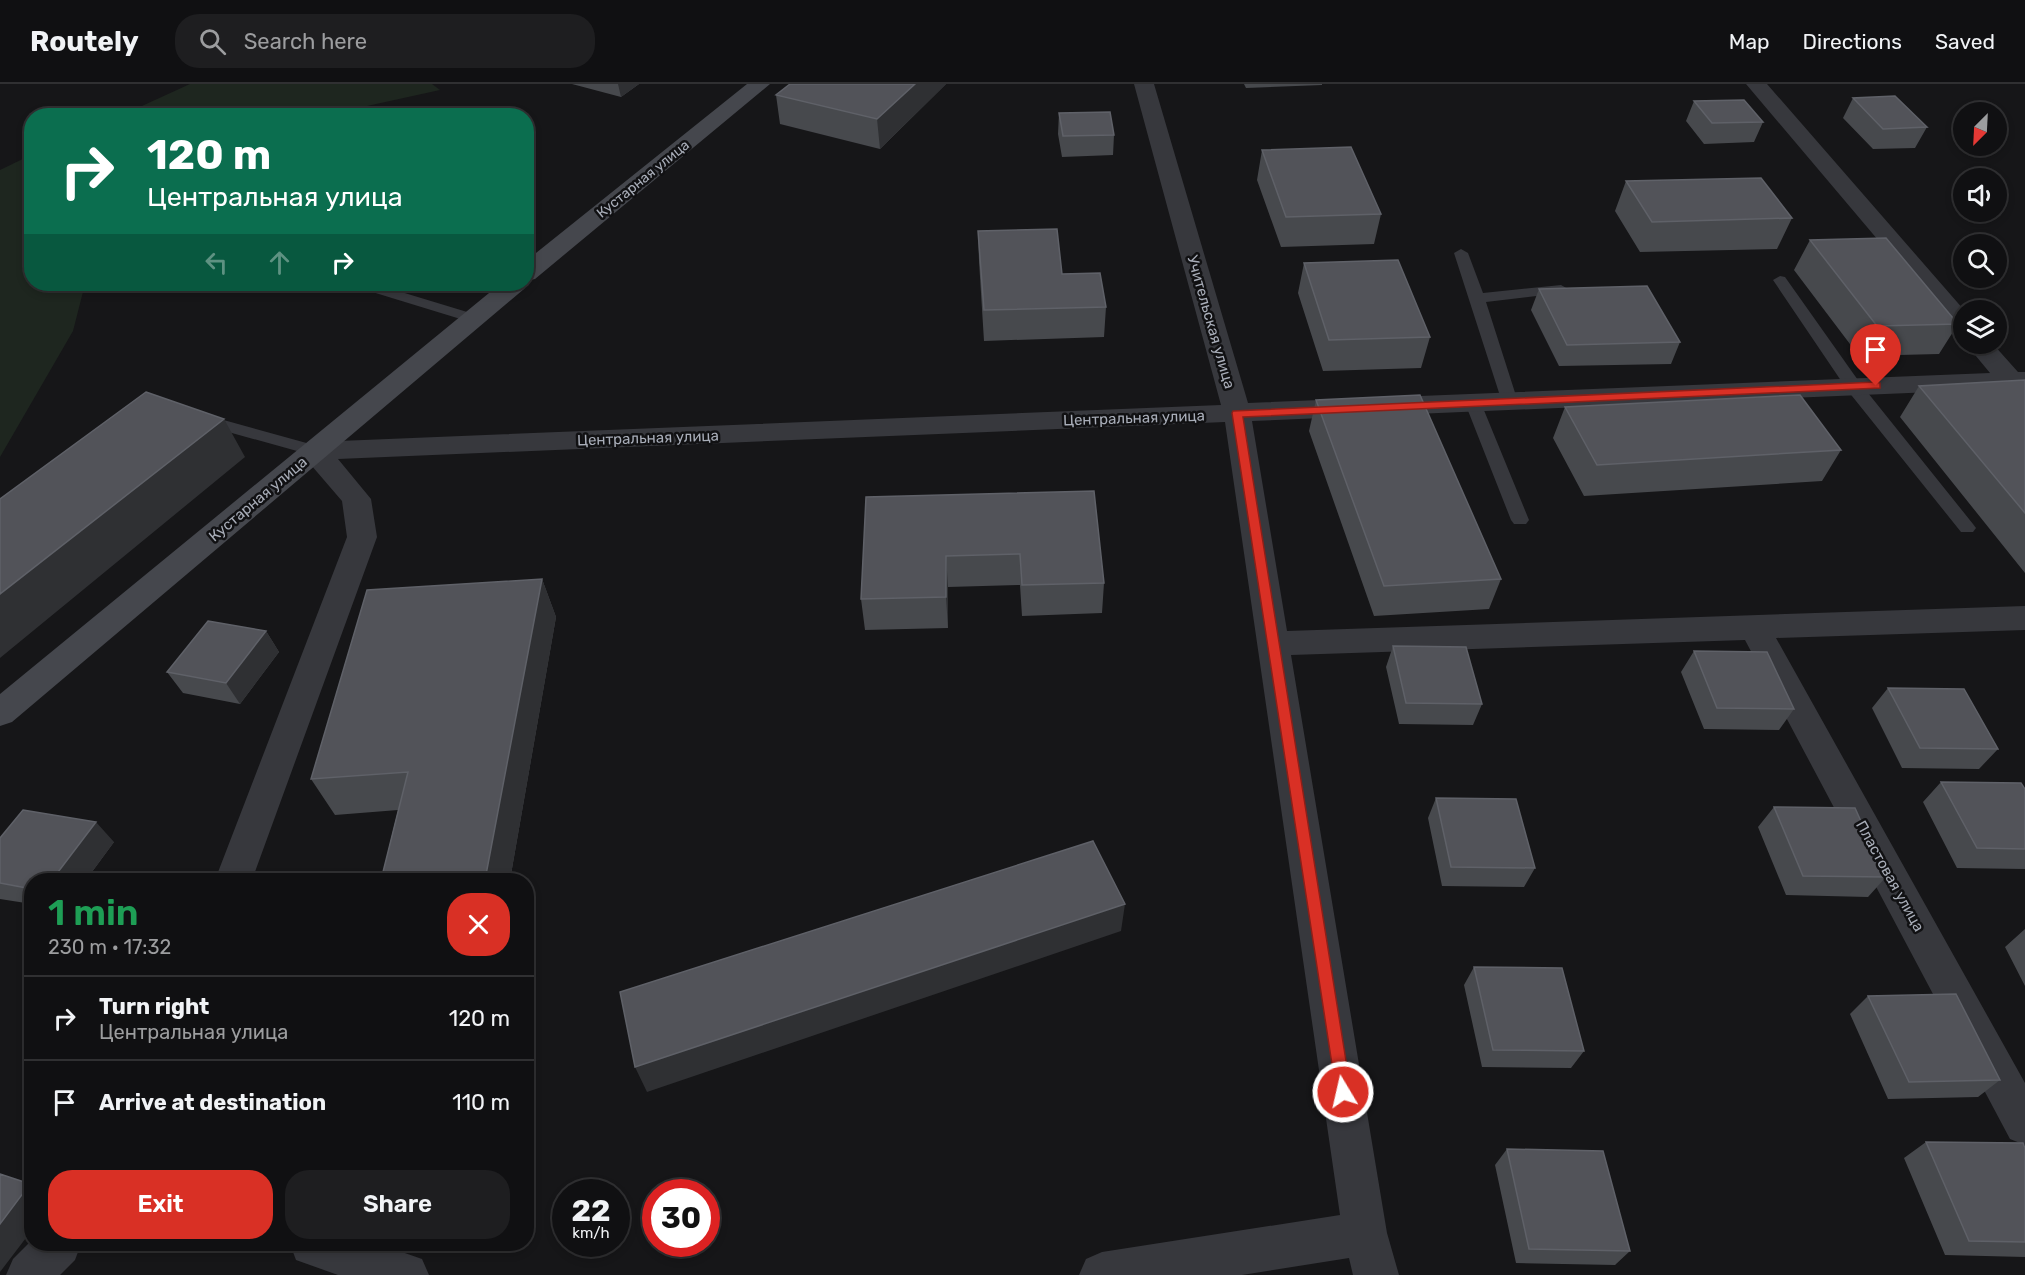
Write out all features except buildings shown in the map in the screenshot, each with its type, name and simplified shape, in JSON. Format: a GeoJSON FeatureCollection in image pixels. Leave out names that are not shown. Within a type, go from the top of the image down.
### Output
{"type":"FeatureCollection","features":[{"type":"Feature","properties":{"kind":"main road","name":"Кустарная улица"},"geometry":{"type":"LineString","coordinates":[[534,268],[760,84]]}},
{"type":"Feature","properties":{"kind":"main road","name":"Кустарная улица"},"geometry":{"type":"LineString","coordinates":[[0,713],[506,291]]}},
{"type":"Feature","properties":{"kind":"street","name":"Учительская улица"},"geometry":{"type":"LineString","coordinates":[[1144,84],[1237,413],[1365,1233],[1376,1275]]}},
{"type":"Feature","properties":{"kind":"street"},"geometry":{"type":"LineString","coordinates":[[1756,84],[1953,313]]}},
{"type":"Feature","properties":{"kind":"street"},"geometry":{"type":"LineString","coordinates":[[1989,354],[2020,386]]}},
{"type":"Feature","properties":{"kind":"street","name":"Центральная улица"},"geometry":{"type":"LineString","coordinates":[[315,452],[1854,387],[2020,386]]}},
{"type":"Feature","properties":{"kind":"street"},"geometry":{"type":"LineString","coordinates":[[236,873],[362,537],[356,499],[315,452]]}},
{"type":"Feature","properties":{"kind":"street"},"geometry":{"type":"LineString","coordinates":[[1273,644],[2025,618]]}},
{"type":"Feature","properties":{"kind":"street","name":"Пластовая улица"},"geometry":{"type":"LineString","coordinates":[[1754,627],[2025,1124]]}},
{"type":"Feature","properties":{"kind":"street"},"geometry":{"type":"LineString","coordinates":[[1102,1275],[1365,1233]]}},
{"type":"Feature","properties":{"kind":"street"},"geometry":{"type":"LineString","coordinates":[[29,1275],[52,1251]]}},
{"type":"Feature","properties":{"kind":"street"},"geometry":{"type":"LineString","coordinates":[[333,1251],[406,1275]]}},
{"type":"Feature","properties":{"kind":"lane"},"geometry":{"type":"LineString","coordinates":[[1461,253],[1510,402]]}},
{"type":"Feature","properties":{"kind":"lane"},"geometry":{"type":"LineString","coordinates":[[1780,280],[1854,387],[1966,528]]}},
{"type":"Feature","properties":{"kind":"lane"},"geometry":{"type":"LineString","coordinates":[[1477,298],[1561,289]]}},
{"type":"Feature","properties":{"kind":"lane"},"geometry":{"type":"LineString","coordinates":[[384,291],[472,318]]}},
{"type":"Feature","properties":{"kind":"lane"},"geometry":{"type":"LineString","coordinates":[[1473,403],[1520,520]]}},
{"type":"Feature","properties":{"kind":"lane"},"geometry":{"type":"LineString","coordinates":[[185,414],[315,452]]}},
{"type":"Feature","properties":{"kind":"shaded area"},"geometry":{"type":"Polygon","coordinates":[[[190,84],[432,84],[440,90],[358,108],[138,108],[190,84]]]}},
{"type":"Feature","properties":{"kind":"shaded area"},"geometry":{"type":"Polygon","coordinates":[[[24,158],[24,291],[83,291],[73,331],[0,457],[0,170],[24,158]]]}},
{"type":"Feature","properties":{"kind":"route"},"geometry":{"type":"LineString","coordinates":[[1343,1092],[1237,413],[1876,386]]}}]}
